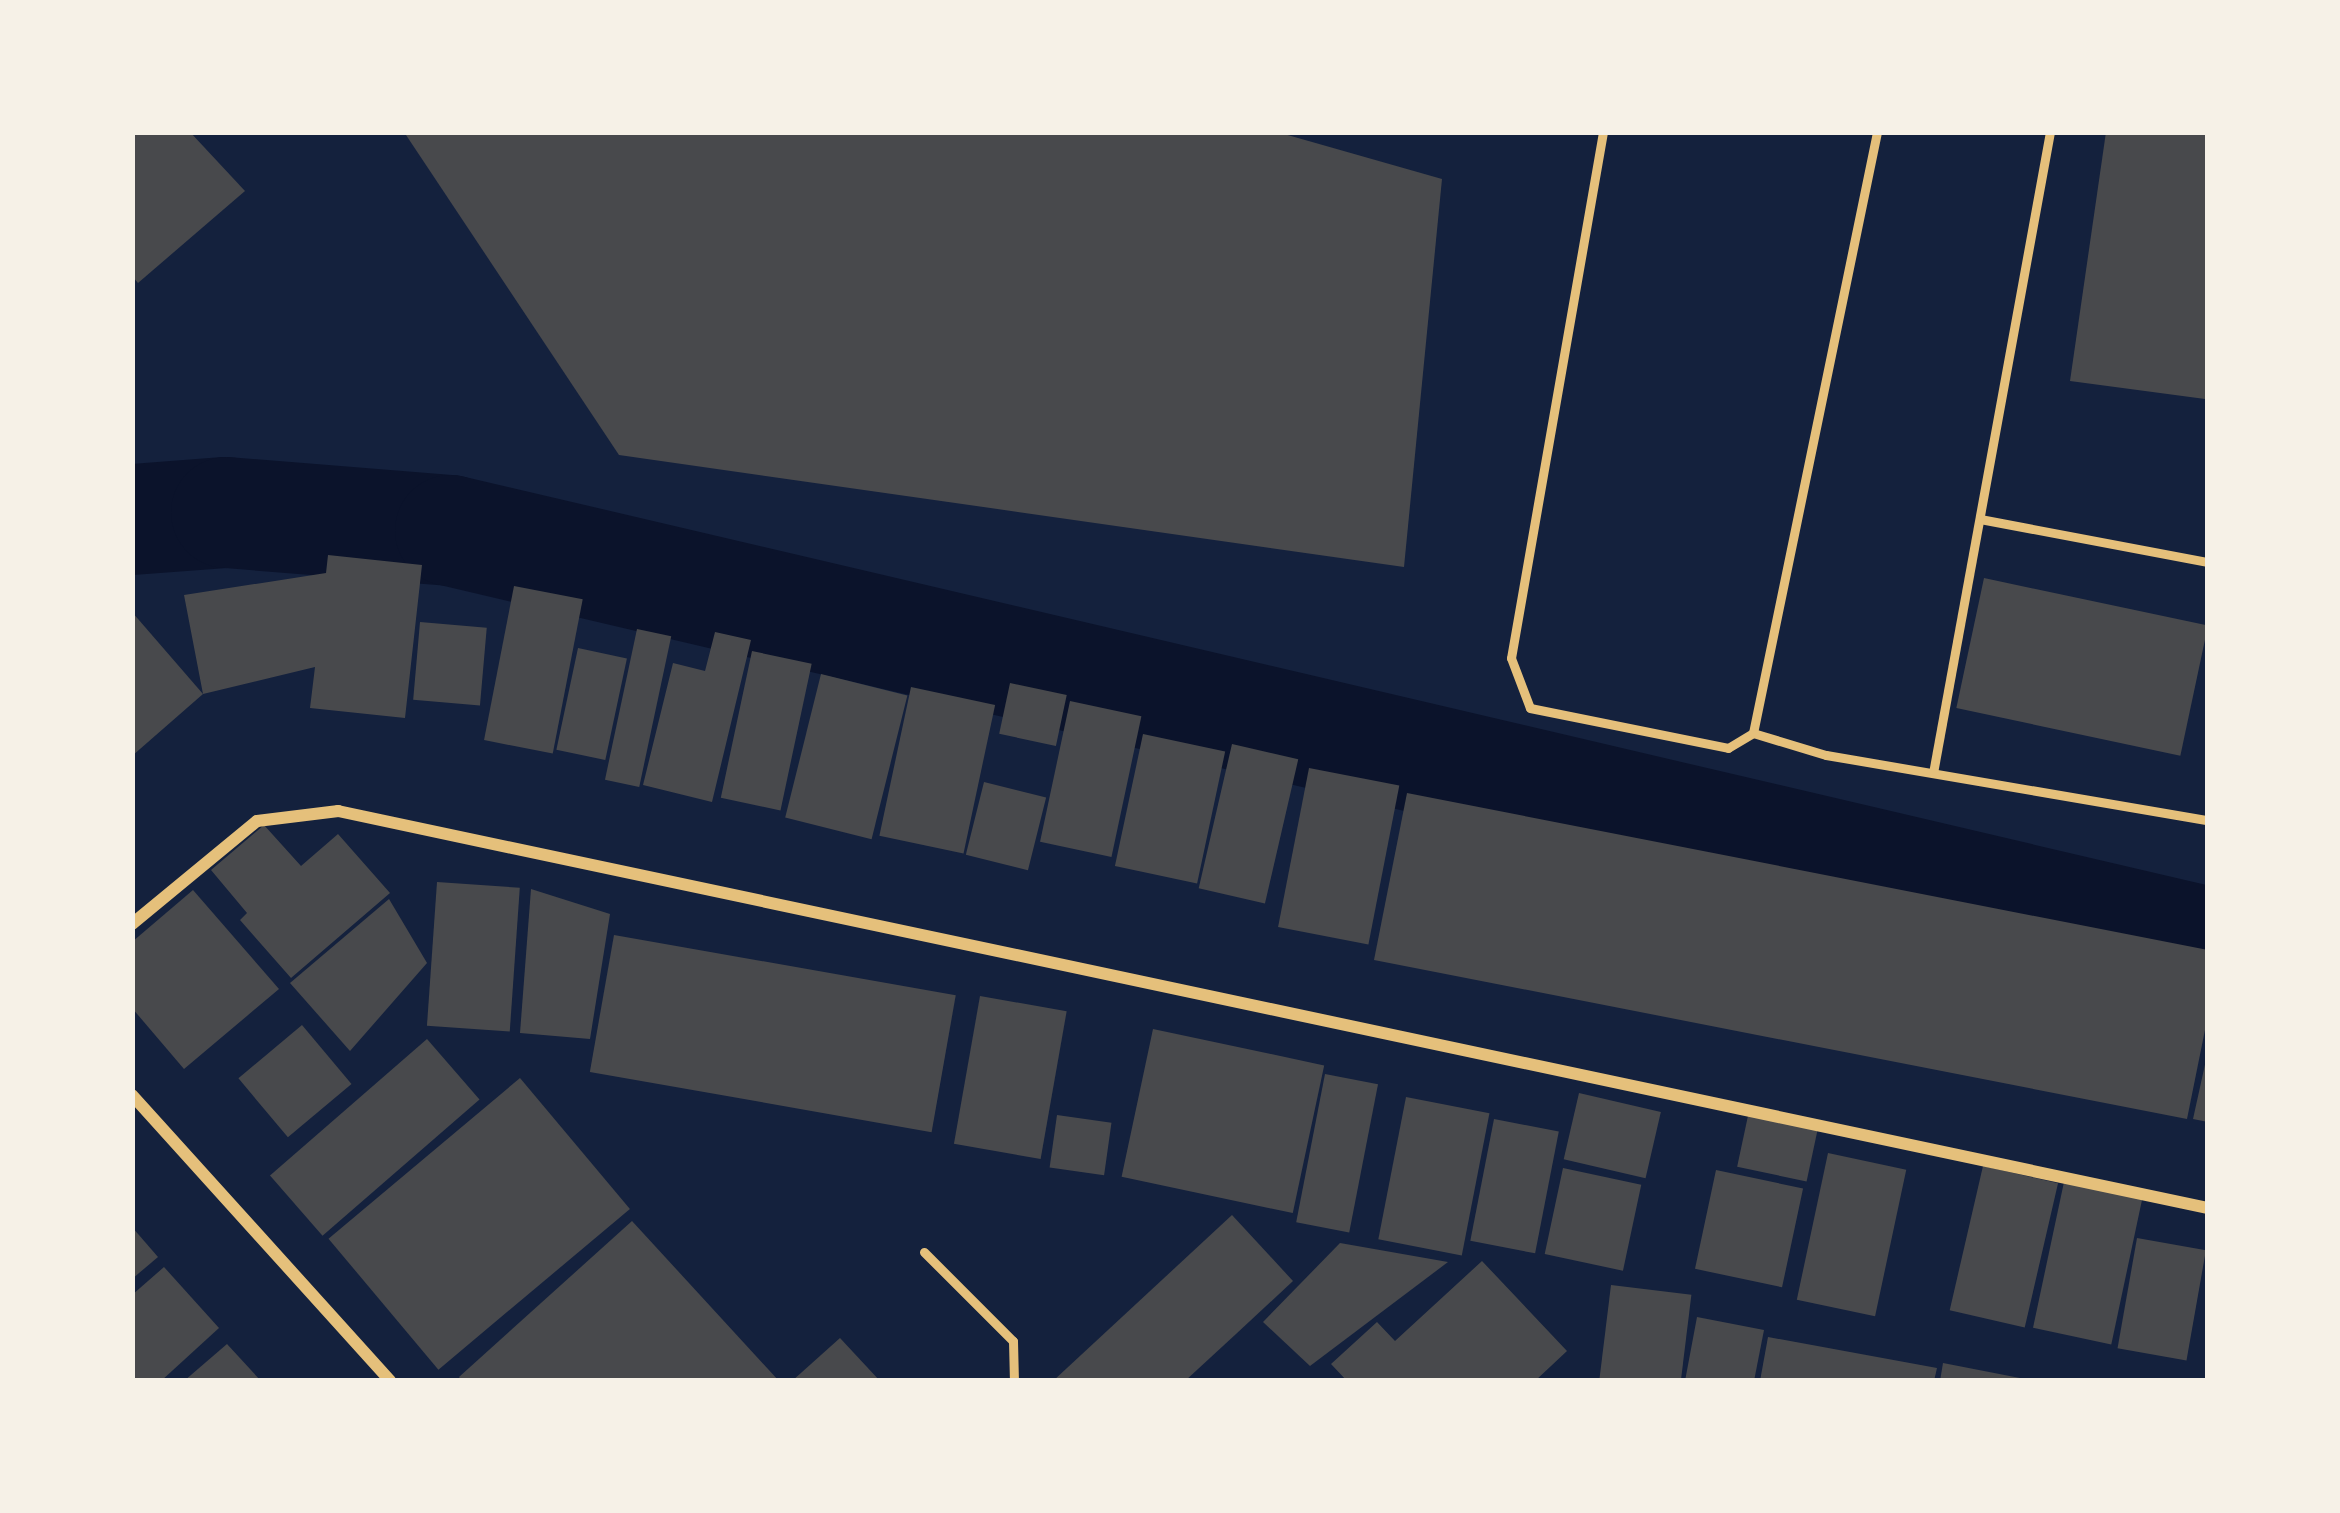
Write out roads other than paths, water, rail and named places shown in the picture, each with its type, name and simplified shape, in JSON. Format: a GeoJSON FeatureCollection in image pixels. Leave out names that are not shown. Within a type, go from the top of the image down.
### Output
{"type":"FeatureCollection","features":[{"type":"Feature","properties":{"kind":"street"},"geometry":{"type":"LineString","coordinates":[[132,924],[256,821],[338,811],[2208,1208]]}},
{"type":"Feature","properties":{"kind":"street"},"geometry":{"type":"LineString","coordinates":[[132,1095],[390,1381]]}},
{"type":"Feature","properties":{"kind":"lane"},"geometry":{"type":"LineString","coordinates":[[1603,132],[1510,658],[1517,688],[1530,707],[1728,748],[1753,734],[1933,772],[2208,820]]}},
{"type":"Feature","properties":{"kind":"lane"},"geometry":{"type":"LineString","coordinates":[[1753,734],[1877,132]]}},
{"type":"Feature","properties":{"kind":"lane"},"geometry":{"type":"LineString","coordinates":[[1933,772],[2050,132]]}},
{"type":"Feature","properties":{"kind":"lane"},"geometry":{"type":"LineString","coordinates":[[1980,519],[2208,562]]}},
{"type":"Feature","properties":{"kind":"lane"},"geometry":{"type":"LineString","coordinates":[[924,1252],[1013,1341],[1014,1381]]}},
{"type":"Feature","properties":{"kind":"waterway"},"geometry":{"type":"LineString","coordinates":[[132,519],[226,512],[450,530],[2208,942]]}}]}
